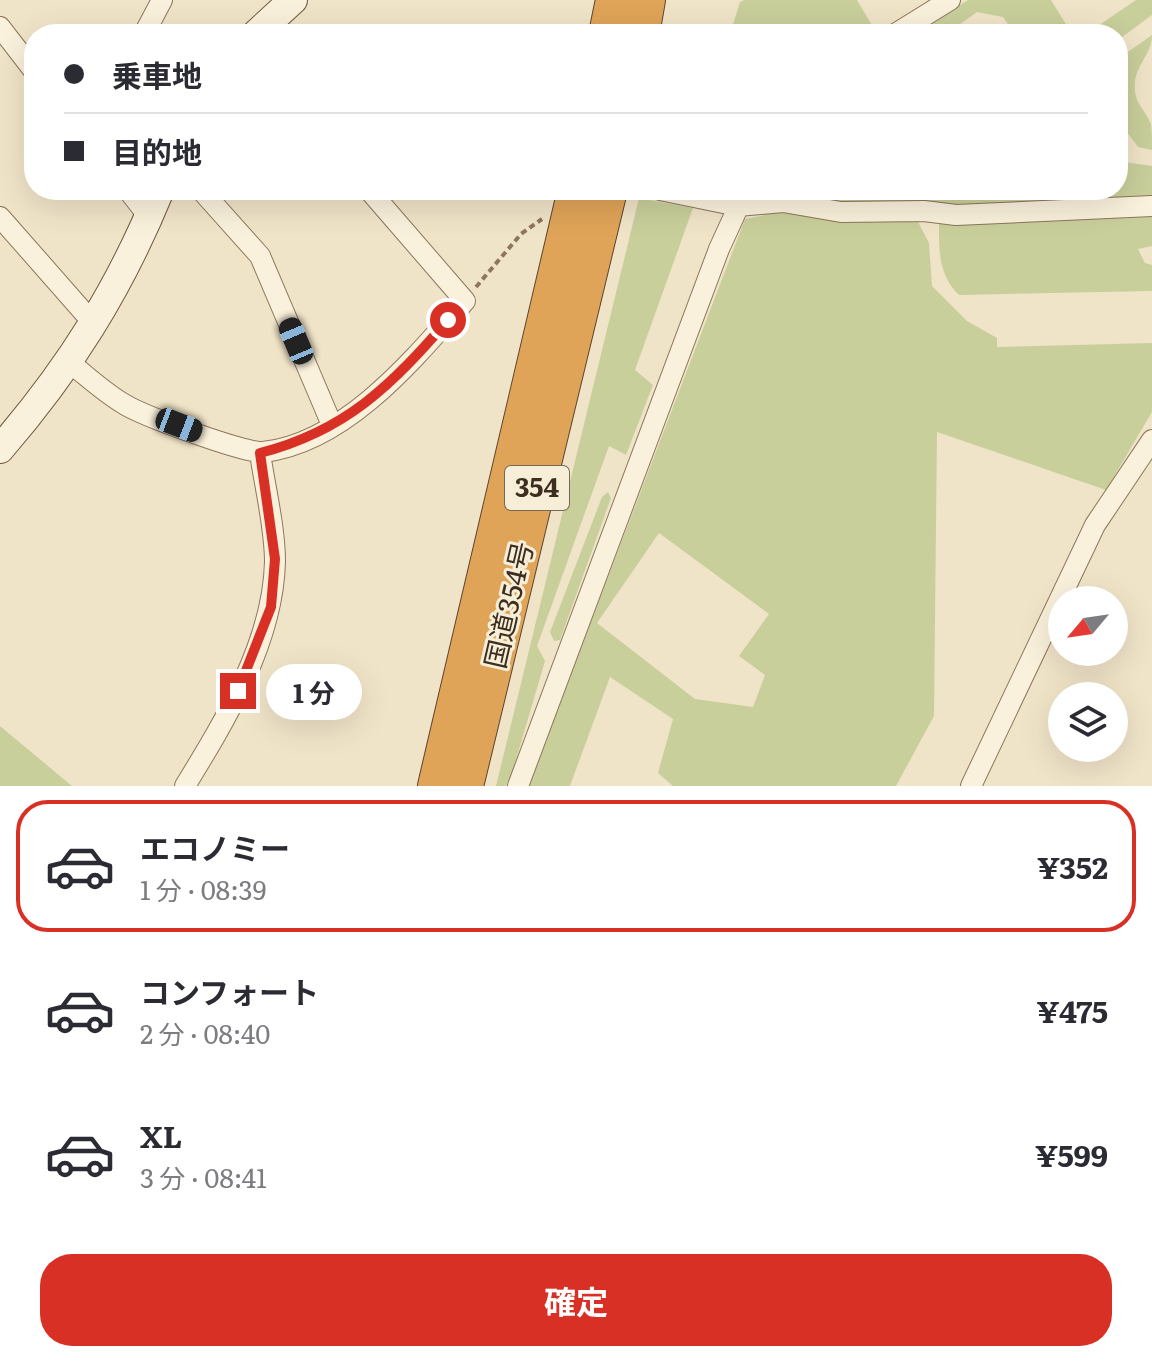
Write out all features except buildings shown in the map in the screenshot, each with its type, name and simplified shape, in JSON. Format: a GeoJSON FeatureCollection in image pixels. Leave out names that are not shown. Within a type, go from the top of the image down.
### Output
{"type":"FeatureCollection","features":[{"type":"Feature","properties":{"kind":"highway"},"geometry":{"type":"LineString","coordinates":[[609,24],[614,0]]}},
{"type":"Feature","properties":{"kind":"highway"},"geometry":{"type":"LineString","coordinates":[[643,24],[647,0]]}},
{"type":"Feature","properties":{"kind":"highway","name":"国道354号"},"geometry":{"type":"LineString","coordinates":[[436,786],[574,200]]}},
{"type":"Feature","properties":{"kind":"highway","name":"国道354号"},"geometry":{"type":"LineString","coordinates":[[465,786],[607,200]]}},
{"type":"Feature","properties":{"kind":"street"},"geometry":{"type":"LineString","coordinates":[[149,24],[162,0]]}},
{"type":"Feature","properties":{"kind":"street"},"geometry":{"type":"LineString","coordinates":[[267,24],[293,0]]}},
{"type":"Feature","properties":{"kind":"street"},"geometry":{"type":"LineString","coordinates":[[911,24],[950,0]]}},
{"type":"Feature","properties":{"kind":"street"},"geometry":{"type":"LineString","coordinates":[[0,27],[24,58]]}},
{"type":"Feature","properties":{"kind":"street"},"geometry":{"type":"LineString","coordinates":[[136,200],[149,217]]}},
{"type":"Feature","properties":{"kind":"street"},"geometry":{"type":"LineString","coordinates":[[0,449],[70,363],[94,324],[156,200]]}},
{"type":"Feature","properties":{"kind":"street"},"geometry":{"type":"LineString","coordinates":[[210,200],[260,256],[332,425]]}},
{"type":"Feature","properties":{"kind":"street"},"geometry":{"type":"LineString","coordinates":[[70,363],[125,405],[260,453],[301,442],[332,425],[398,378],[465,301],[378,200]]}},
{"type":"Feature","properties":{"kind":"street"},"geometry":{"type":"LineString","coordinates":[[518,786],[741,200]]}},
{"type":"Feature","properties":{"kind":"street"},"geometry":{"type":"LineString","coordinates":[[762,200],[841,212],[924,211],[956,215],[1152,206]]}},
{"type":"Feature","properties":{"kind":"street"},"geometry":{"type":"LineString","coordinates":[[0,217],[94,324]]}},
{"type":"Feature","properties":{"kind":"street"},"geometry":{"type":"LineString","coordinates":[[971,786],[1095,525],[1152,440]]}},
{"type":"Feature","properties":{"kind":"street"},"geometry":{"type":"LineString","coordinates":[[185,786],[229,713],[271,607],[275,559],[260,453]]}},
{"type":"Feature","properties":{"kind":"path"},"geometry":{"type":"LineString","coordinates":[[465,301],[521,234],[547,215]]}},
{"type":"Feature","properties":{"kind":"green space"},"geometry":{"type":"Polygon","coordinates":[[[857,0],[871,24],[733,24],[740,2],[857,0]]]}},
{"type":"Feature","properties":{"kind":"green space"},"geometry":{"type":"Polygon","coordinates":[[[968,0],[1051,0],[1066,24],[1008,24],[1003,17],[977,12],[960,24],[932,23],[968,0]]]}},
{"type":"Feature","properties":{"kind":"green space"},"geometry":{"type":"Polygon","coordinates":[[[1136,0],[1152,0],[1152,15],[1128,33],[1128,24],[1101,24],[1136,0]]]}},
{"type":"Feature","properties":{"kind":"green space"},"geometry":{"type":"Polygon","coordinates":[[[1152,35],[1150,48],[1136,75],[1135,89],[1151,124],[1152,150],[1138,147],[1128,134],[1128,52],[1152,35]]]}},
{"type":"Feature","properties":{"kind":"green space"},"geometry":{"type":"Polygon","coordinates":[[[1128,162],[1152,166],[1152,199],[1128,200],[1128,162]]]}},
{"type":"Feature","properties":{"kind":"green space"},"geometry":{"type":"Polygon","coordinates":[[[639,200],[693,208],[635,370],[653,385],[626,455],[609,446],[537,646],[545,661],[513,770],[506,786],[496,786],[639,200]]]}},
{"type":"Feature","properties":{"kind":"green space"},"geometry":{"type":"Polygon","coordinates":[[[800,200],[1116,200],[936,205],[926,201],[839,205],[800,200]]]}},
{"type":"Feature","properties":{"kind":"green space"},"geometry":{"type":"Polygon","coordinates":[[[790,210],[916,218],[929,243],[932,286],[967,321],[997,338],[997,347],[1152,343],[1152,412],[1106,490],[937,432],[934,716],[896,786],[673,786],[658,773],[673,719],[610,677],[570,786],[528,786],[745,219],[790,210]],[[659,533],[597,623],[695,699],[753,707],[765,675],[739,656],[769,614],[659,533]]]}},
{"type":"Feature","properties":{"kind":"green space"},"geometry":{"type":"Polygon","coordinates":[[[1152,211],[1152,246],[1138,249],[1145,263],[1152,265],[1152,291],[959,295],[943,269],[939,218],[1152,211]]]}},
{"type":"Feature","properties":{"kind":"green space"},"geometry":{"type":"Polygon","coordinates":[[[608,492],[611,498],[560,640],[554,641],[550,632],[602,497],[608,492]]]}},
{"type":"Feature","properties":{"kind":"green space"},"geometry":{"type":"Polygon","coordinates":[[[0,726],[72,786],[0,786],[0,726]]]}},
{"type":"Feature","properties":{"kind":"route"},"geometry":{"type":"LineString","coordinates":[[238,691],[271,607],[275,559],[260,453],[301,442],[332,425],[398,378],[448,320]]}}]}
